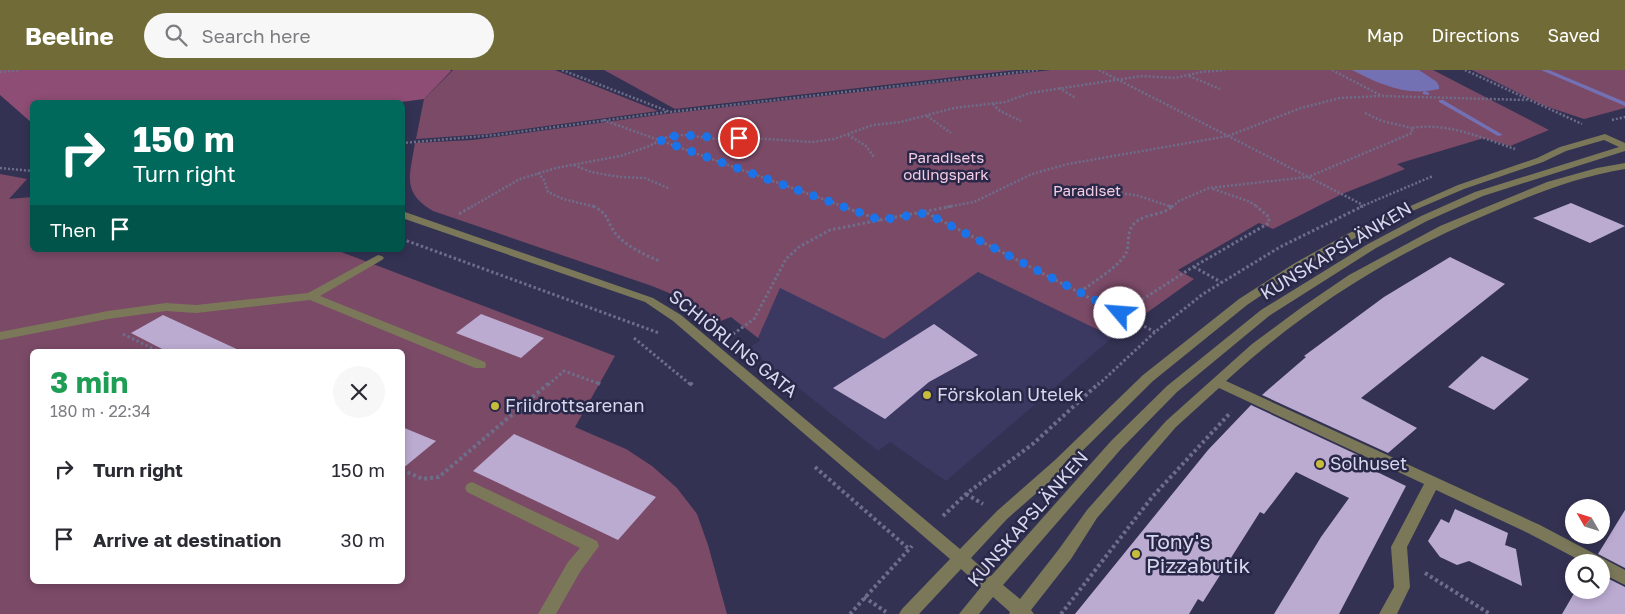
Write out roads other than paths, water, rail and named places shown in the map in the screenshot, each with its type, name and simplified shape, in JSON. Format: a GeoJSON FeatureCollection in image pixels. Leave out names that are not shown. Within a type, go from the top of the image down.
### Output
{"type":"FeatureCollection","features":[{"type":"Feature","properties":{"kind":"street"},"geometry":{"type":"LineString","coordinates":[[908,614],[1002,514],[1060,464],[1148,378],[1243,302],[1299,265],[1351,236],[1406,210],[1460,187],[1540,160],[1563,149],[1605,137],[1625,147]]}},
{"type":"Feature","properties":{"kind":"street","name":"KUNSKAPSLÄNKEN"},"geometry":{"type":"LineString","coordinates":[[968,614],[1123,438],[1172,389],[1265,313],[1372,246],[1423,219],[1487,191],[1625,147]]}},
{"type":"Feature","properties":{"kind":"street"},"geometry":{"type":"LineString","coordinates":[[1021,613],[1092,514],[1121,480],[1171,424],[1256,347],[1353,277],[1444,228],[1550,184],[1597,171],[1625,166]]}},
{"type":"Feature","properties":{"kind":"street","name":"SCHIÖRLINS GATA"},"geometry":{"type":"LineString","coordinates":[[405,215],[649,300],[677,318],[992,586],[1021,613]]}},
{"type":"Feature","properties":{"kind":"street"},"geometry":{"type":"LineString","coordinates":[[0,336],[108,315],[166,307],[196,309],[310,296],[378,258]]}},
{"type":"Feature","properties":{"kind":"street"},"geometry":{"type":"LineString","coordinates":[[310,296],[480,364]]}},
{"type":"Feature","properties":{"kind":"street"},"geometry":{"type":"LineString","coordinates":[[1217,382],[1534,529],[1582,554]]}},
{"type":"Feature","properties":{"kind":"street"},"geometry":{"type":"LineString","coordinates":[[1388,614],[1402,587],[1399,547],[1432,481]]}},
{"type":"Feature","properties":{"kind":"street"},"geometry":{"type":"LineString","coordinates":[[472,488],[591,546],[574,567],[547,614]]}},
{"type":"Feature","properties":{"kind":"street"},"geometry":{"type":"LineString","coordinates":[[1610,570],[1625,578]]}},
{"type":"Feature","properties":{"kind":"waterway"},"geometry":{"type":"LineString","coordinates":[[1544,70],[1625,104]]}},
{"type":"Feature","properties":{"kind":"waterway"},"geometry":{"type":"LineString","coordinates":[[1441,101],[1500,135]]}},
{"type":"Feature","properties":{"kind":"place","name":"Förskolan Utelek"},"geometry":{"type":"Point","coordinates":[927,395]}},
{"type":"Feature","properties":{"kind":"place","name":"Friidrottsarenan"},"geometry":{"type":"Point","coordinates":[495,406]}},
{"type":"Feature","properties":{"kind":"place","name":"Solhuset"},"geometry":{"type":"Point","coordinates":[1320,464]}},
{"type":"Feature","properties":{"kind":"place","name":"Tony's Pizzabutik"},"geometry":{"type":"Point","coordinates":[1136,554]}},
{"type":"Feature","properties":{"kind":"park label","name":"Paradisets odlingspark"},"geometry":{"type":"Point","coordinates":[946,166]}},
{"type":"Feature","properties":{"kind":"park label","name":"Paradiset"},"geometry":{"type":"Point","coordinates":[1087,191]}}]}
